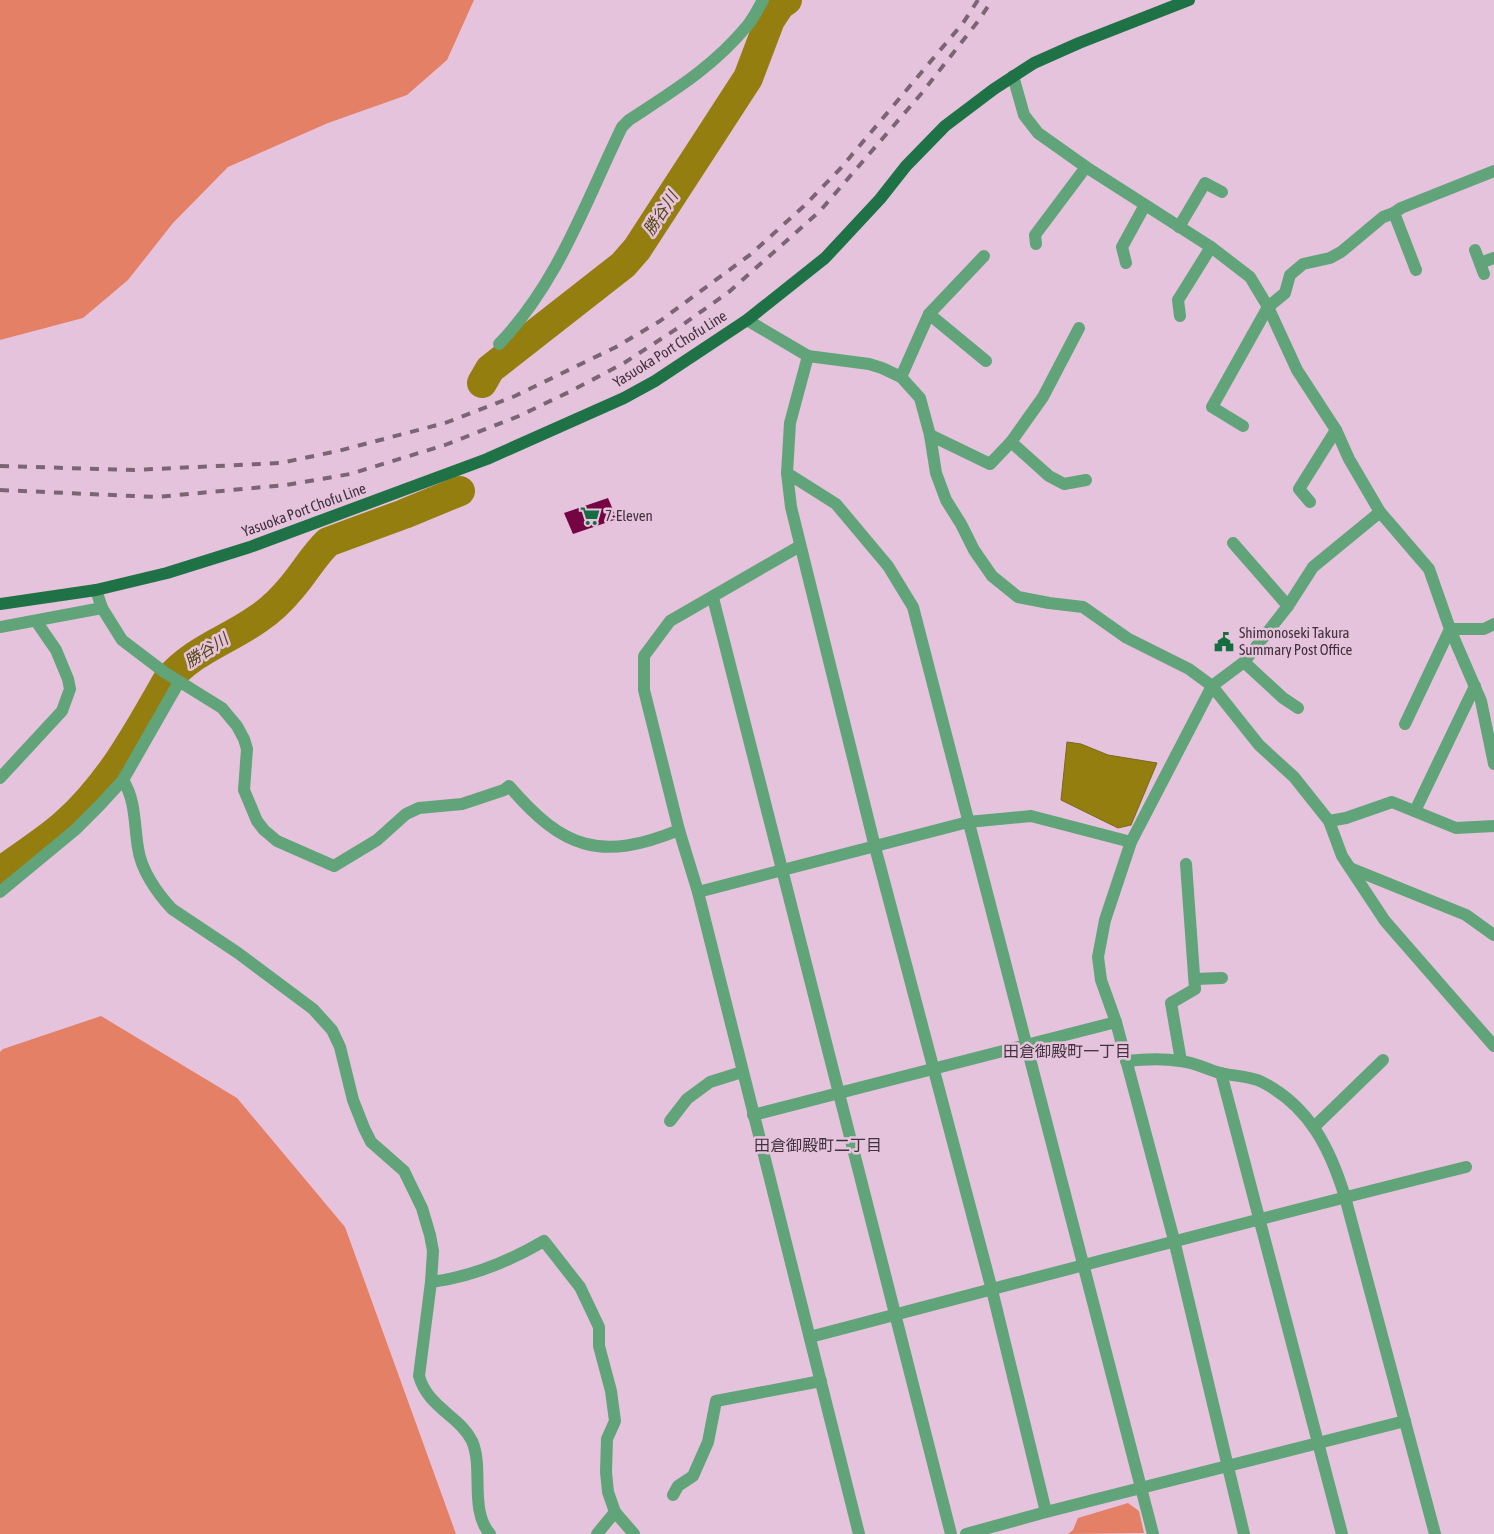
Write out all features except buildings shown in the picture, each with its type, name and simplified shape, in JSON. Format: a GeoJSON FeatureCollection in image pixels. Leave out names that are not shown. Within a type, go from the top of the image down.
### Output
{"type":"FeatureCollection","features":[{"type":"Feature","properties":{"kind":"main road","name":"Yasuoka Port Chofu Line"},"geometry":{"type":"LineString","coordinates":[[0,604],[96,590],[167,573],[250,547],[487,460],[624,398],[655,381],[746,320],[825,258],[880,199],[906,166],[945,126],[1013,76],[1034,63],[1079,43],[1190,0]]}},
{"type":"Feature","properties":{"kind":"street"},"geometry":{"type":"LineString","coordinates":[[499,344],[509,334],[531,304],[566,248],[582,217],[622,127],[629,120],[682,86],[703,70],[748,25],[763,0]]}},
{"type":"Feature","properties":{"kind":"street"},"geometry":{"type":"LineString","coordinates":[[1013,76],[1024,115],[1038,133],[1086,167],[1210,247],[1250,277],[1268,307],[1297,370],[1336,430],[1349,459],[1380,512],[1429,569],[1450,629],[1481,701],[1494,764]]}},
{"type":"Feature","properties":{"kind":"street"},"geometry":{"type":"LineString","coordinates":[[1036,244],[1035,235],[1086,167]]}},
{"type":"Feature","properties":{"kind":"street"},"geometry":{"type":"LineString","coordinates":[[1243,426],[1212,408],[1268,307],[1285,293],[1290,275],[1303,264],[1330,258],[1341,252],[1383,217],[1494,171]]}},
{"type":"Feature","properties":{"kind":"street"},"geometry":{"type":"LineString","coordinates":[[1179,227],[1205,183],[1222,192]]}},
{"type":"Feature","properties":{"kind":"street"},"geometry":{"type":"LineString","coordinates":[[1126,263],[1122,247],[1145,205]]}},
{"type":"Feature","properties":{"kind":"street"},"geometry":{"type":"LineString","coordinates":[[1394,213],[1416,270]]}},
{"type":"Feature","properties":{"kind":"street"},"geometry":{"type":"LineString","coordinates":[[1180,316],[1178,300],[1210,247]]}},
{"type":"Feature","properties":{"kind":"street"},"geometry":{"type":"LineString","coordinates":[[1475,250],[1482,269],[1494,258]]}},
{"type":"Feature","properties":{"kind":"street"},"geometry":{"type":"LineString","coordinates":[[901,377],[929,314],[984,256]]}},
{"type":"Feature","properties":{"kind":"street"},"geometry":{"type":"LineString","coordinates":[[929,314],[986,361]]}},
{"type":"Feature","properties":{"kind":"street"},"geometry":{"type":"LineString","coordinates":[[746,320],[808,356],[869,364],[901,377],[920,398],[930,436],[936,473],[946,500],[974,550],[992,576],[1018,597],[1049,604],[1084,607],[1127,638],[1189,669],[1212,686],[1259,745],[1294,777],[1329,821],[1342,856],[1385,921],[1494,1046]]}},
{"type":"Feature","properties":{"kind":"street"},"geometry":{"type":"LineString","coordinates":[[930,436],[990,464],[1011,442],[1044,397],[1079,328]]}},
{"type":"Feature","properties":{"kind":"street"},"geometry":{"type":"LineString","coordinates":[[808,356],[790,422],[787,473],[791,507],[876,847],[992,1290],[1046,1512]]}},
{"type":"Feature","properties":{"kind":"street"},"geometry":{"type":"LineString","coordinates":[[1310,502],[1300,489],[1336,430]]}},
{"type":"Feature","properties":{"kind":"street"},"geometry":{"type":"LineString","coordinates":[[1011,442],[1049,476],[1064,484],[1086,480]]}},
{"type":"Feature","properties":{"kind":"street"},"geometry":{"type":"LineString","coordinates":[[787,473],[836,504],[888,566],[913,607],[1153,1534]]}},
{"type":"Feature","properties":{"kind":"street"},"geometry":{"type":"LineString","coordinates":[[1244,1534],[1174,1240],[1116,1022],[1101,980],[1098,957],[1105,920],[1131,842],[1212,686],[1244,662],[1288,606],[1313,567],[1380,512]]}},
{"type":"Feature","properties":{"kind":"street"},"geometry":{"type":"LineString","coordinates":[[1233,543],[1288,606]]}},
{"type":"Feature","properties":{"kind":"street"},"geometry":{"type":"LineString","coordinates":[[800,546],[713,598],[670,621],[644,656],[644,690],[679,830],[698,892],[859,1534]]}},
{"type":"Feature","properties":{"kind":"street"},"geometry":{"type":"LineString","coordinates":[[96,590],[102,608],[122,640],[164,672],[222,708],[237,726],[247,749],[244,790],[257,821],[264,830],[277,841],[334,866],[377,840],[406,814],[419,808],[462,804],[504,790],[509,786],[530,810],[552,828],[588,845],[608,847],[630,845],[659,838],[679,830]]}},
{"type":"Feature","properties":{"kind":"street"},"geometry":{"type":"LineString","coordinates":[[713,598],[951,1534]]}},
{"type":"Feature","properties":{"kind":"street"},"geometry":{"type":"LineString","coordinates":[[0,627],[102,608]]}},
{"type":"Feature","properties":{"kind":"street"},"geometry":{"type":"LineString","coordinates":[[0,778],[62,711],[70,689],[56,650],[36,621]]}},
{"type":"Feature","properties":{"kind":"street"},"geometry":{"type":"LineString","coordinates":[[1450,629],[1484,628],[1494,624]]}},
{"type":"Feature","properties":{"kind":"street"},"geometry":{"type":"LineString","coordinates":[[1406,724],[1450,629]]}},
{"type":"Feature","properties":{"kind":"street"},"geometry":{"type":"LineString","coordinates":[[1244,662],[1283,698],[1298,708]]}},
{"type":"Feature","properties":{"kind":"street"},"geometry":{"type":"LineString","coordinates":[[0,892],[74,830],[123,780],[178,681]]}},
{"type":"Feature","properties":{"kind":"street"},"geometry":{"type":"LineString","coordinates":[[1415,811],[1475,686]]}},
{"type":"Feature","properties":{"kind":"street"},"geometry":{"type":"LineString","coordinates":[[123,780],[130,791],[133,804],[138,850],[148,875],[163,900],[172,909],[238,953],[313,1009],[332,1030],[340,1047],[353,1100],[371,1142],[404,1171],[422,1208],[433,1251],[419,1376],[422,1387],[432,1400],[464,1430],[471,1440],[475,1450],[479,1508],[490,1534]]}},
{"type":"Feature","properties":{"kind":"street"},"geometry":{"type":"LineString","coordinates":[[1329,821],[1346,818],[1392,802],[1456,828],[1494,826]]}},
{"type":"Feature","properties":{"kind":"street"},"geometry":{"type":"LineString","coordinates":[[698,892],[968,822],[1031,816],[1131,842]]}},
{"type":"Feature","properties":{"kind":"street"},"geometry":{"type":"LineString","coordinates":[[1181,1060],[1171,1002],[1196,989],[1186,864]]}},
{"type":"Feature","properties":{"kind":"street"},"geometry":{"type":"LineString","coordinates":[[1349,867],[1466,915],[1494,935]]}},
{"type":"Feature","properties":{"kind":"street"},"geometry":{"type":"LineString","coordinates":[[1194,979],[1222,978]]}},
{"type":"Feature","properties":{"kind":"street"},"geometry":{"type":"LineString","coordinates":[[753,1115],[1116,1022]]}},
{"type":"Feature","properties":{"kind":"street"},"geometry":{"type":"LineString","coordinates":[[1126,1061],[1146,1059],[1181,1060],[1221,1073],[1260,1081],[1299,1108],[1314,1126],[1338,1174],[1345,1197],[1435,1534]]}},
{"type":"Feature","properties":{"kind":"street"},"geometry":{"type":"LineString","coordinates":[[1314,1126],[1383,1060]]}},
{"type":"Feature","properties":{"kind":"street"},"geometry":{"type":"LineString","coordinates":[[670,1121],[687,1099],[710,1082],[742,1072]]}},
{"type":"Feature","properties":{"kind":"street"},"geometry":{"type":"LineString","coordinates":[[1221,1073],[1342,1534]]}},
{"type":"Feature","properties":{"kind":"street"},"geometry":{"type":"LineString","coordinates":[[810,1337],[1174,1240],[1466,1167]]}},
{"type":"Feature","properties":{"kind":"street"},"geometry":{"type":"LineString","coordinates":[[431,1282],[452,1279],[501,1264],[544,1241],[580,1288],[599,1327],[599,1346],[611,1391],[615,1421],[607,1439],[606,1472],[608,1492],[615,1512],[634,1534]]}},
{"type":"Feature","properties":{"kind":"street"},"geometry":{"type":"LineString","coordinates":[[673,1496],[678,1486],[693,1476],[708,1442],[716,1401],[821,1381]]}},
{"type":"Feature","properties":{"kind":"street"},"geometry":{"type":"LineString","coordinates":[[966,1534],[1405,1421]]}},
{"type":"Feature","properties":{"kind":"street"},"geometry":{"type":"LineString","coordinates":[[597,1534],[615,1512]]}},
{"type":"Feature","properties":{"kind":"shaded area"},"geometry":{"type":"Polygon","coordinates":[[[0,0],[474,0],[447,60],[407,95],[328,123],[228,167],[173,223],[128,280],[83,318],[0,340],[0,0]]]}},
{"type":"Feature","properties":{"kind":"shaded area"},"geometry":{"type":"Polygon","coordinates":[[[1067,742],[1081,744],[1108,755],[1157,763],[1131,825],[1118,828],[1061,800],[1067,742]]]}},
{"type":"Feature","properties":{"kind":"shaded area"},"geometry":{"type":"Polygon","coordinates":[[[101,1016],[237,1098],[345,1227],[456,1534],[0,1534],[0,1052],[3,1049],[101,1016]]]}},
{"type":"Feature","properties":{"kind":"shaded area"},"geometry":{"type":"Polygon","coordinates":[[[1128,1503],[1139,1511],[1144,1533],[1068,1534],[1073,1530],[1078,1518],[1128,1503]]]}},
{"type":"Feature","properties":{"kind":"waterway","name":"勝谷川"},"geometry":{"type":"LineString","coordinates":[[482,383],[490,369],[623,265],[637,249],[748,78],[770,20],[780,5],[787,0]]}},
{"type":"Feature","properties":{"kind":"waterway","name":"勝谷川"},"geometry":{"type":"LineString","coordinates":[[0,872],[57,831],[96,792],[122,757],[167,681],[177,670],[200,653],[247,626],[277,604],[328,542],[460,491]]}},
{"type":"Feature","properties":{"kind":"railway"},"geometry":{"type":"LineString","coordinates":[[0,466],[134,470],[280,463],[338,451],[445,423],[515,396],[616,347],[660,321],[751,254],[804,206],[840,169],[963,23],[978,0]]}},
{"type":"Feature","properties":{"kind":"railway"},"geometry":{"type":"LineString","coordinates":[[0,490],[156,497],[286,485],[350,474],[445,445],[519,416],[573,390],[624,363],[730,291],[820,211],[921,94],[979,20],[992,0]]}},
{"type":"Feature","properties":{"kind":"place","name":"7-Eleven"},"geometry":{"type":"Point","coordinates":[590,516]}},
{"type":"Feature","properties":{"kind":"place","name":"Shimonoseki Takura Summary Post Office"},"geometry":{"type":"Point","coordinates":[1224,642]}},
{"type":"Feature","properties":{"kind":"district","name":"田倉御殿町一丁目"},"geometry":{"type":"Point","coordinates":[1067,1051]}},
{"type":"Feature","properties":{"kind":"district","name":"田倉御殿町二丁目"},"geometry":{"type":"Point","coordinates":[818,1145]}}]}
